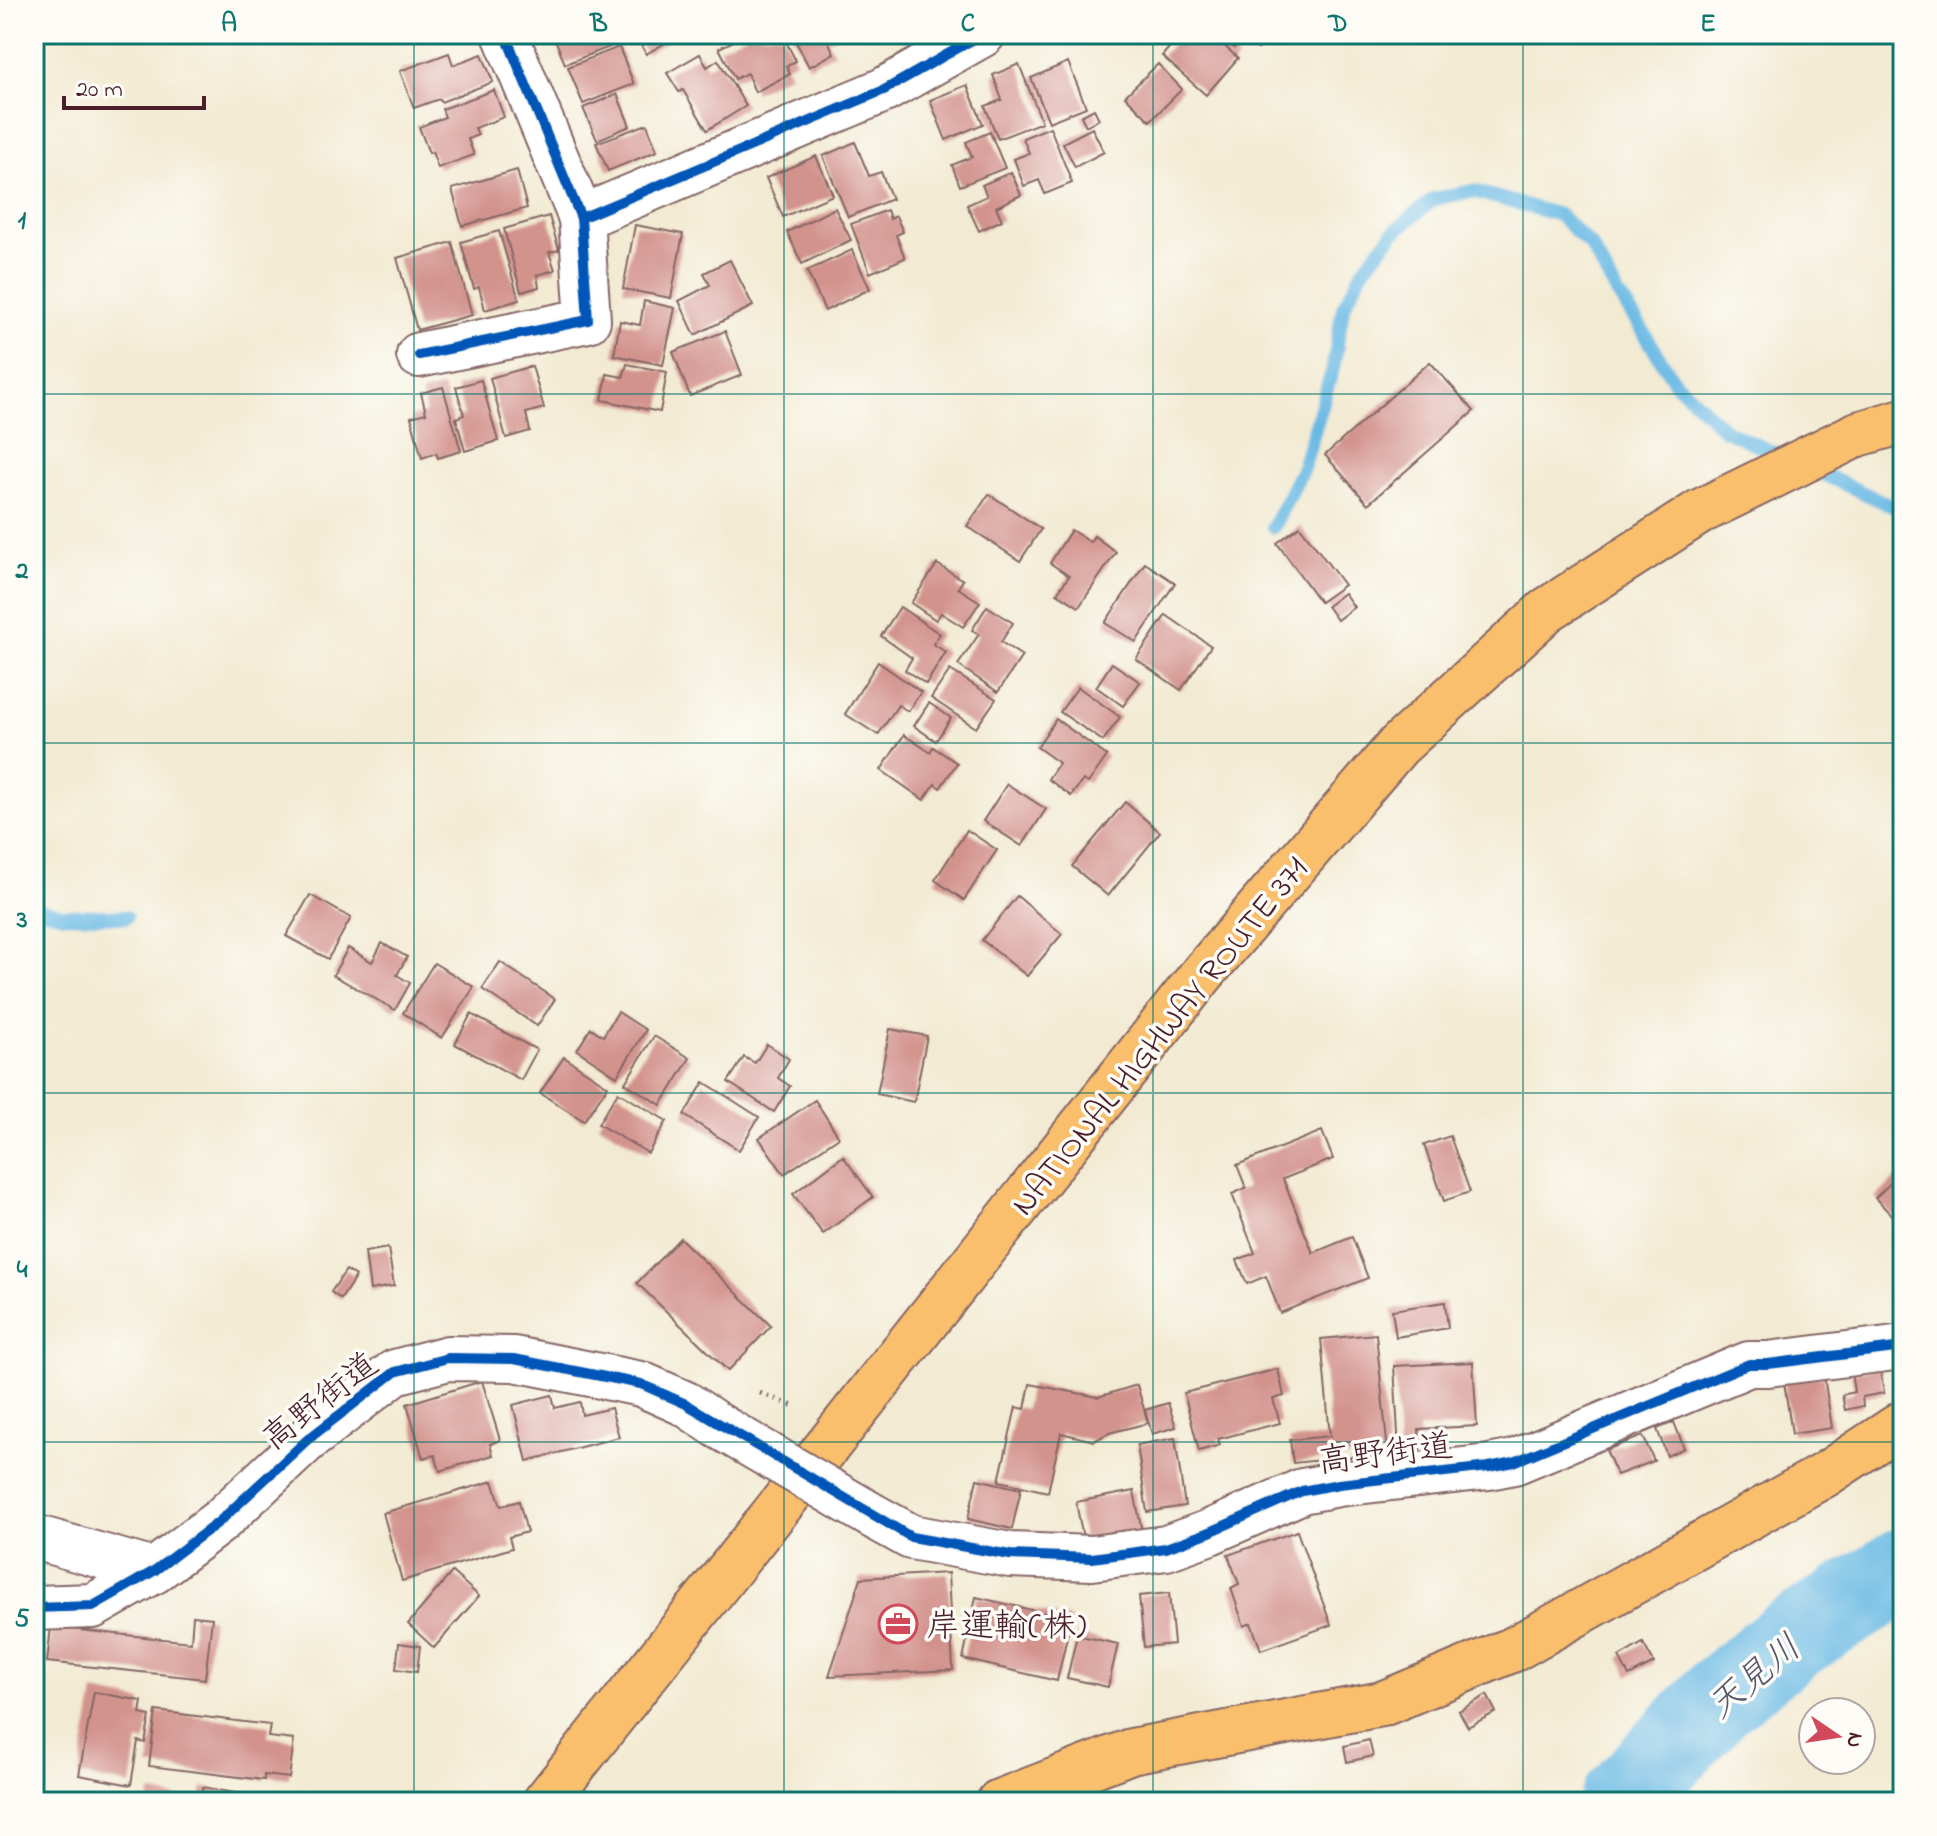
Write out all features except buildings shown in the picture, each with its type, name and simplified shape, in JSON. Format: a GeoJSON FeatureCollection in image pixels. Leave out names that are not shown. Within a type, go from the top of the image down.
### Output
{"type":"FeatureCollection","features":[{"type":"Feature","properties":{"kind":"highway","name":"NATIONAL HIGHWAY ROUTE 371"},"geometry":{"type":"LineString","coordinates":[[545,1802],[1203,973],[1398,746],[1547,610],[1701,511],[1858,434],[1903,421]]}},
{"type":"Feature","properties":{"kind":"highway"},"geometry":{"type":"LineString","coordinates":[[999,1802],[1131,1751],[1382,1704],[1514,1649],[1826,1474],[1903,1423]]}},
{"type":"Feature","properties":{"kind":"street"},"geometry":{"type":"LineString","coordinates":[[419,355],[588,320],[581,218],[505,34]]}},
{"type":"Feature","properties":{"kind":"street"},"geometry":{"type":"LineString","coordinates":[[581,218],[884,90],[983,34]]}},
{"type":"Feature","properties":{"kind":"street","name":"高野街道"},"geometry":{"type":"LineString","coordinates":[[34,1608],[93,1606],[154,1571],[220,1521],[307,1440],[395,1372],[448,1358],[514,1359],[641,1384],[686,1404],[911,1537],[1010,1555],[1092,1558],[1166,1548],[1302,1491],[1514,1462],[1749,1364],[1903,1347]]}},
{"type":"Feature","properties":{"kind":"street"},"geometry":{"type":"LineString","coordinates":[[34,1537],[154,1571]]}},
{"type":"Feature","properties":{"kind":"waterway"},"geometry":{"type":"LineString","coordinates":[[1273,527],[1303,468],[1333,368],[1343,308],[1363,270],[1394,232],[1434,199],[1473,191],[1559,215],[1591,246],[1617,293],[1674,381],[1725,430],[1788,459]]}},
{"type":"Feature","properties":{"kind":"waterway"},"geometry":{"type":"LineString","coordinates":[[1807,467],[1903,511]]}},
{"type":"Feature","properties":{"kind":"waterway"},"geometry":{"type":"LineString","coordinates":[[34,908],[64,915],[126,917]]}},
{"type":"Feature","properties":{"kind":"waterway","name":"天見川"},"geometry":{"type":"LineString","coordinates":[[1621,1802],[1721,1696],[1789,1641],[1903,1570]]}},
{"type":"Feature","properties":{"kind":"cycle path"},"geometry":{"type":"LineString","coordinates":[[419,355],[588,320],[581,218],[505,34]]}},
{"type":"Feature","properties":{"kind":"cycle path"},"geometry":{"type":"LineString","coordinates":[[581,218],[884,90],[983,34]]}},
{"type":"Feature","properties":{"kind":"cycle path"},"geometry":{"type":"LineString","coordinates":[[34,1608],[93,1606],[154,1571],[220,1521],[307,1440],[395,1372],[448,1358],[514,1359],[641,1384],[686,1404],[911,1537],[1010,1555],[1092,1558],[1166,1548],[1302,1491],[1514,1462],[1749,1364],[1903,1347]]}},
{"type":"Feature","properties":{"kind":"place","name":"岸運輸(株)"},"geometry":{"type":"Point","coordinates":[898,1624]}}]}
